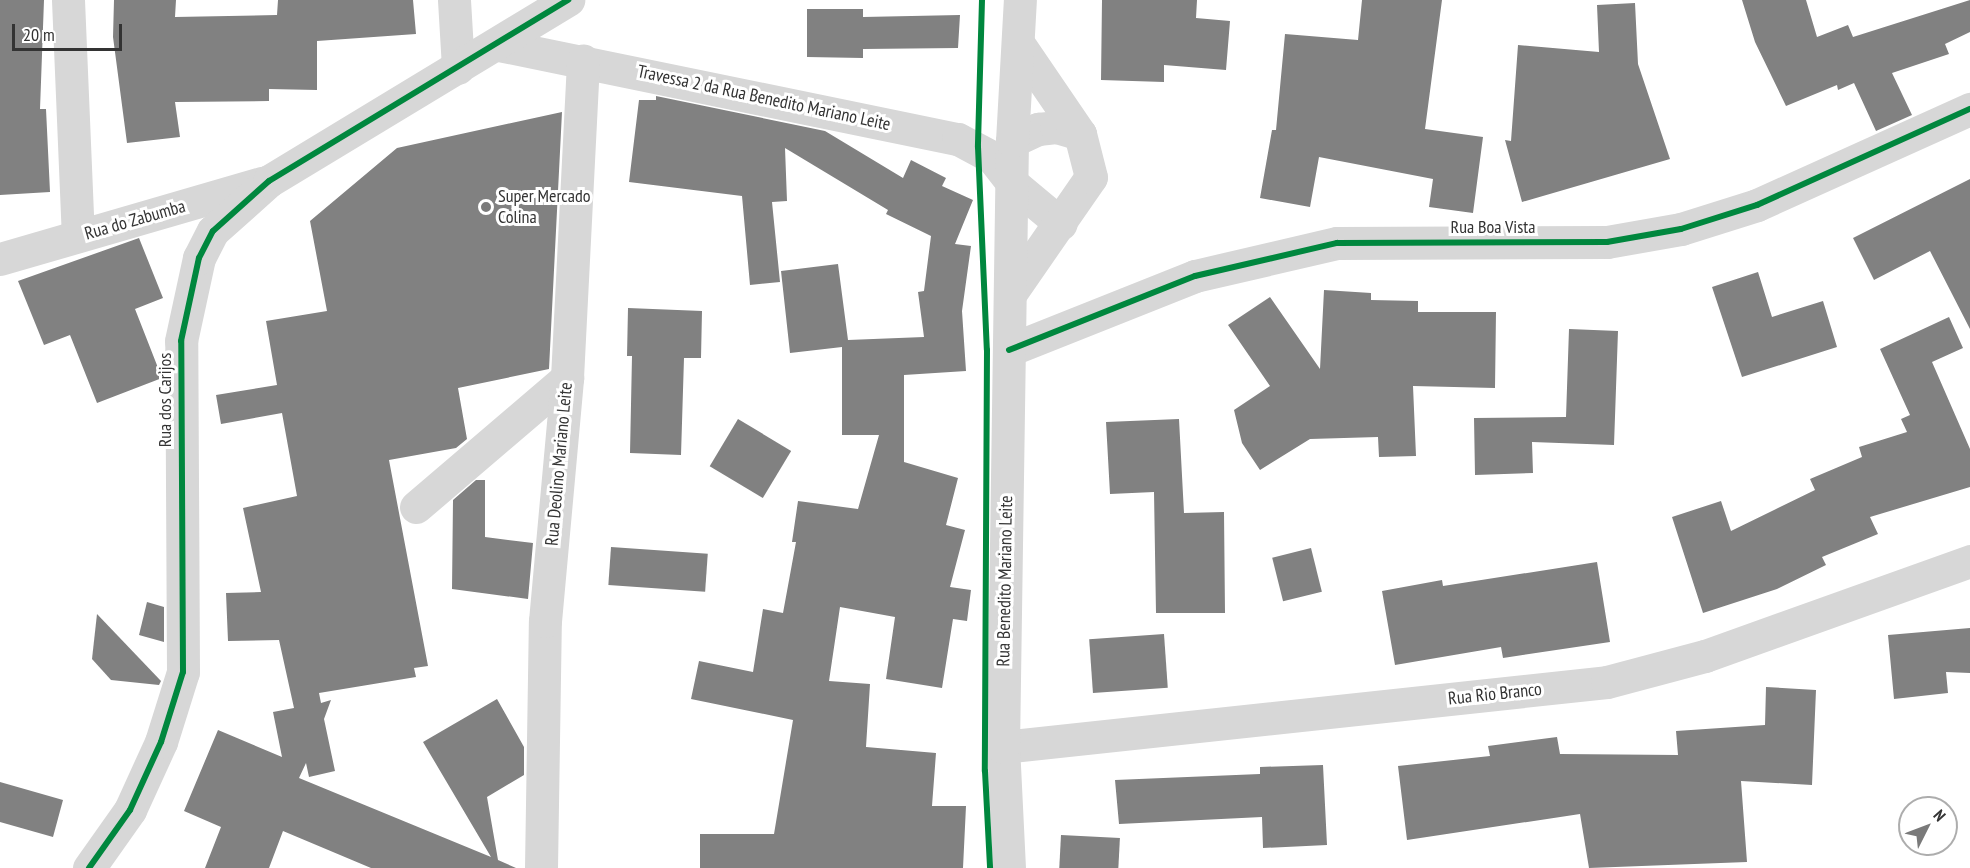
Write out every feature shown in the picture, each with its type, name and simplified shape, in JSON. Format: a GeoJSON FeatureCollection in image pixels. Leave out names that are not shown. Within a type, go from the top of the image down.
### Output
{"type":"FeatureCollection","features":[{"type":"Feature","properties":{"kind":"street"},"geometry":{"type":"LineString","coordinates":[[68,0],[78,236]]}},
{"type":"Feature","properties":{"kind":"street"},"geometry":{"type":"LineString","coordinates":[[454,0],[458,68]]}},
{"type":"Feature","properties":{"kind":"street","name":"Rua dos Carijos"},"geometry":{"type":"LineString","coordinates":[[89,868],[130,810],[161,742],[183,672],[181,341],[198,258],[213,231],[269,181],[499,45],[568,0]]}},
{"type":"Feature","properties":{"kind":"street","name":"Rua Benedito Mariano Leite"},"geometry":{"type":"LineString","coordinates":[[1009,868],[1003,747],[1012,141],[1020,46],[1020,0]]}},
{"type":"Feature","properties":{"kind":"street","name":"Travessa 2 da Rua Benedito Mariano Leite"},"geometry":{"type":"LineString","coordinates":[[499,45],[583,60],[958,139],[992,157],[1013,184]]}},
{"type":"Feature","properties":{"kind":"street"},"geometry":{"type":"LineString","coordinates":[[1010,294],[1061,225],[1091,177],[1080,134],[1020,46]]}},
{"type":"Feature","properties":{"kind":"street","name":"Rua Deolino Mariano Leite"},"geometry":{"type":"LineString","coordinates":[[542,868],[546,621],[567,378],[583,60]]}},
{"type":"Feature","properties":{"kind":"street","name":"Rua Boa Vista"},"geometry":{"type":"LineString","coordinates":[[1009,350],[1195,276],[1337,243],[1607,242],[1681,229],[1757,205],[1970,109]]}},
{"type":"Feature","properties":{"kind":"street"},"geometry":{"type":"LineString","coordinates":[[1012,141],[1038,129],[1056,127],[1080,134]]}},
{"type":"Feature","properties":{"kind":"street","name":"Rua do Zabumba"},"geometry":{"type":"LineString","coordinates":[[0,259],[269,181]]}},
{"type":"Feature","properties":{"kind":"street"},"geometry":{"type":"LineString","coordinates":[[1013,184],[1061,225]]}},
{"type":"Feature","properties":{"kind":"street"},"geometry":{"type":"LineString","coordinates":[[416,507],[567,378]]}},
{"type":"Feature","properties":{"kind":"street","name":"Rua Rio Branco"},"geometry":{"type":"LineString","coordinates":[[1003,747],[1607,682],[1705,656],[1970,561]]}},
{"type":"Feature","properties":{"kind":"building"},"geometry":{"type":"Polygon","coordinates":[[[0,0],[44,0],[40,109],[46,109],[50,192],[0,195],[0,0]]]}},
{"type":"Feature","properties":{"kind":"building"},"geometry":{"type":"Polygon","coordinates":[[[114,0],[176,0],[175,17],[277,15],[278,0],[413,0],[416,34],[317,41],[317,90],[269,89],[269,101],[175,102],[180,137],[127,143],[113,37],[114,0]]]}},
{"type":"Feature","properties":{"kind":"building"},"geometry":{"type":"Polygon","coordinates":[[[1102,0],[1197,0],[1196,18],[1230,21],[1226,70],[1164,65],[1164,82],[1101,80],[1102,0]]]}},
{"type":"Feature","properties":{"kind":"building"},"geometry":{"type":"Polygon","coordinates":[[[1362,0],[1442,0],[1425,129],[1483,137],[1473,213],[1429,207],[1433,179],[1319,157],[1310,207],[1260,198],[1272,130],[1276,130],[1285,34],[1358,40],[1362,0]]]}},
{"type":"Feature","properties":{"kind":"building"},"geometry":{"type":"Polygon","coordinates":[[[1742,0],[1806,0],[1817,37],[1848,25],[1853,37],[1970,0],[1970,32],[1945,44],[1949,54],[1892,73],[1912,115],[1876,131],[1854,83],[1838,90],[1837,85],[1786,106],[1755,42],[1742,0]]]}},
{"type":"Feature","properties":{"kind":"building"},"geometry":{"type":"Polygon","coordinates":[[[1635,3],[1638,64],[1670,159],[1522,202],[1505,140],[1511,141],[1518,45],[1599,52],[1597,5],[1635,3]]]}},
{"type":"Feature","properties":{"kind":"building"},"geometry":{"type":"Polygon","coordinates":[[[807,9],[863,9],[863,17],[960,15],[958,48],[863,49],[863,58],[807,57],[807,9]]]}},
{"type":"Feature","properties":{"kind":"building"},"geometry":{"type":"Polygon","coordinates":[[[656,96],[825,131],[903,178],[911,160],[946,178],[942,186],[973,200],[955,244],[971,246],[962,311],[966,371],[904,375],[904,462],[958,478],[946,525],[965,530],[950,587],[971,590],[967,621],[953,619],[942,688],[886,679],[895,617],[840,607],[829,681],[870,684],[866,747],[936,753],[932,806],[966,806],[963,868],[700,868],[700,834],[774,834],[793,720],[691,699],[699,661],[753,672],[763,609],[783,613],[796,542],[792,542],[798,501],[858,509],[879,435],[842,435],[842,347],[790,353],[781,271],[838,264],[848,340],[924,337],[918,292],[924,291],[931,236],[886,214],[888,210],[785,148],[787,201],[772,202],[780,282],[750,285],[742,196],[629,182],[639,100],[656,100],[656,96]]]}},
{"type":"Feature","properties":{"kind":"building"},"geometry":{"type":"Polygon","coordinates":[[[562,112],[549,369],[458,388],[467,439],[456,448],[389,460],[428,666],[414,668],[416,677],[319,693],[321,703],[331,700],[324,719],[335,771],[309,777],[306,763],[299,778],[491,857],[423,742],[497,699],[524,747],[524,775],[487,797],[498,860],[516,868],[371,868],[283,831],[269,868],[205,868],[221,827],[184,811],[218,730],[282,757],[273,712],[294,708],[279,640],[228,641],[226,593],[261,592],[243,508],[297,496],[282,413],[221,424],[216,395],[277,385],[266,321],[327,311],[310,221],[397,148],[562,112]]]}},
{"type":"Feature","properties":{"kind":"building"},"geometry":{"type":"Polygon","coordinates":[[[1970,179],[1970,329],[1930,251],[1874,280],[1853,238],[1970,179]]]}},
{"type":"Feature","properties":{"kind":"building"},"geometry":{"type":"Polygon","coordinates":[[[139,238],[163,298],[135,309],[162,378],[97,403],[70,335],[44,345],[18,281],[139,238]]]}},
{"type":"Feature","properties":{"kind":"building"},"geometry":{"type":"Polygon","coordinates":[[[1758,272],[1772,317],[1823,301],[1837,347],[1742,377],[1712,287],[1758,272]]]}},
{"type":"Feature","properties":{"kind":"building"},"geometry":{"type":"Polygon","coordinates":[[[1324,290],[1371,293],[1371,300],[1418,301],[1418,312],[1496,312],[1495,388],[1413,386],[1416,456],[1379,457],[1378,437],[1310,439],[1260,470],[1242,443],[1234,410],[1270,386],[1228,325],[1270,297],[1320,369],[1324,290]]]}},
{"type":"Feature","properties":{"kind":"building"},"geometry":{"type":"Polygon","coordinates":[[[628,308],[702,311],[701,358],[684,358],[681,455],[630,453],[632,356],[627,356],[628,308]]]}},
{"type":"Feature","properties":{"kind":"building"},"geometry":{"type":"Polygon","coordinates":[[[1949,317],[1963,348],[1932,362],[1970,449],[1970,487],[1870,517],[1878,534],[1822,557],[1826,565],[1777,589],[1703,613],[1672,517],[1721,501],[1731,531],[1815,490],[1810,479],[1862,457],[1859,447],[1907,432],[1901,419],[1910,415],[1880,349],[1949,317]]]}},
{"type":"Feature","properties":{"kind":"building"},"geometry":{"type":"Polygon","coordinates":[[[1569,329],[1618,331],[1614,445],[1532,442],[1533,473],[1475,475],[1474,418],[1566,417],[1569,329]]]}},
{"type":"Feature","properties":{"kind":"building"},"geometry":{"type":"Polygon","coordinates":[[[738,419],[791,451],[763,498],[710,466],[738,419]]]}},
{"type":"Feature","properties":{"kind":"building"},"geometry":{"type":"Polygon","coordinates":[[[1179,419],[1184,513],[1224,512],[1225,613],[1156,613],[1154,492],[1110,494],[1106,422],[1179,419]]]}},
{"type":"Feature","properties":{"kind":"building"},"geometry":{"type":"Polygon","coordinates":[[[476,480],[485,480],[485,537],[533,543],[528,599],[452,589],[453,500],[476,480]]]}},
{"type":"Feature","properties":{"kind":"building"},"geometry":{"type":"Polygon","coordinates":[[[611,547],[708,554],[705,592],[608,585],[611,547]]]}},
{"type":"Feature","properties":{"kind":"building"},"geometry":{"type":"Polygon","coordinates":[[[1311,548],[1322,592],[1283,601],[1272,558],[1311,548]]]}},
{"type":"Feature","properties":{"kind":"building"},"geometry":{"type":"Polygon","coordinates":[[[1597,562],[1610,642],[1503,658],[1501,647],[1395,665],[1382,591],[1442,580],[1443,586],[1597,562]]]}},
{"type":"Feature","properties":{"kind":"building"},"geometry":{"type":"Polygon","coordinates":[[[147,602],[164,607],[164,642],[139,635],[147,602]]]}},
{"type":"Feature","properties":{"kind":"building"},"geometry":{"type":"Polygon","coordinates":[[[97,614],[161,681],[159,685],[111,680],[92,659],[97,614]]]}},
{"type":"Feature","properties":{"kind":"building"},"geometry":{"type":"Polygon","coordinates":[[[1970,628],[1970,673],[1946,672],[1948,693],[1894,699],[1888,635],[1970,628]]]}},
{"type":"Feature","properties":{"kind":"building"},"geometry":{"type":"Polygon","coordinates":[[[1164,634],[1168,688],[1093,693],[1089,639],[1164,634]]]}},
{"type":"Feature","properties":{"kind":"building"},"geometry":{"type":"Polygon","coordinates":[[[1766,687],[1816,690],[1812,785],[1741,781],[1747,862],[1589,868],[1580,814],[1407,840],[1398,766],[1490,756],[1488,746],[1557,737],[1560,754],[1678,755],[1676,731],[1765,725],[1766,687]]]}},
{"type":"Feature","properties":{"kind":"building"},"geometry":{"type":"Polygon","coordinates":[[[1323,765],[1327,845],[1263,848],[1262,817],[1119,824],[1115,780],[1260,774],[1260,767],[1323,765]]]}},
{"type":"Feature","properties":{"kind":"building"},"geometry":{"type":"Polygon","coordinates":[[[0,782],[63,800],[53,837],[0,822],[0,782]]]}},
{"type":"Feature","properties":{"kind":"building"},"geometry":{"type":"Polygon","coordinates":[[[1061,835],[1120,838],[1118,868],[1059,868],[1061,835]]]}},
{"type":"Feature","properties":{"kind":"cycle path"},"geometry":{"type":"LineString","coordinates":[[89,868],[130,810],[161,742],[183,672],[181,341],[199,258],[213,231],[269,181],[568,0]]}},
{"type":"Feature","properties":{"kind":"cycle path"},"geometry":{"type":"LineString","coordinates":[[982,0],[978,147],[987,350],[985,771],[990,868]]}},
{"type":"Feature","properties":{"kind":"cycle path"},"geometry":{"type":"LineString","coordinates":[[1009,350],[1195,276],[1337,243],[1607,242],[1681,229],[1757,205],[1970,109]]}},
{"type":"Feature","properties":{"kind":"place","name":"Super Mercado Colina"},"geometry":{"type":"Point","coordinates":[486,207]}}]}
